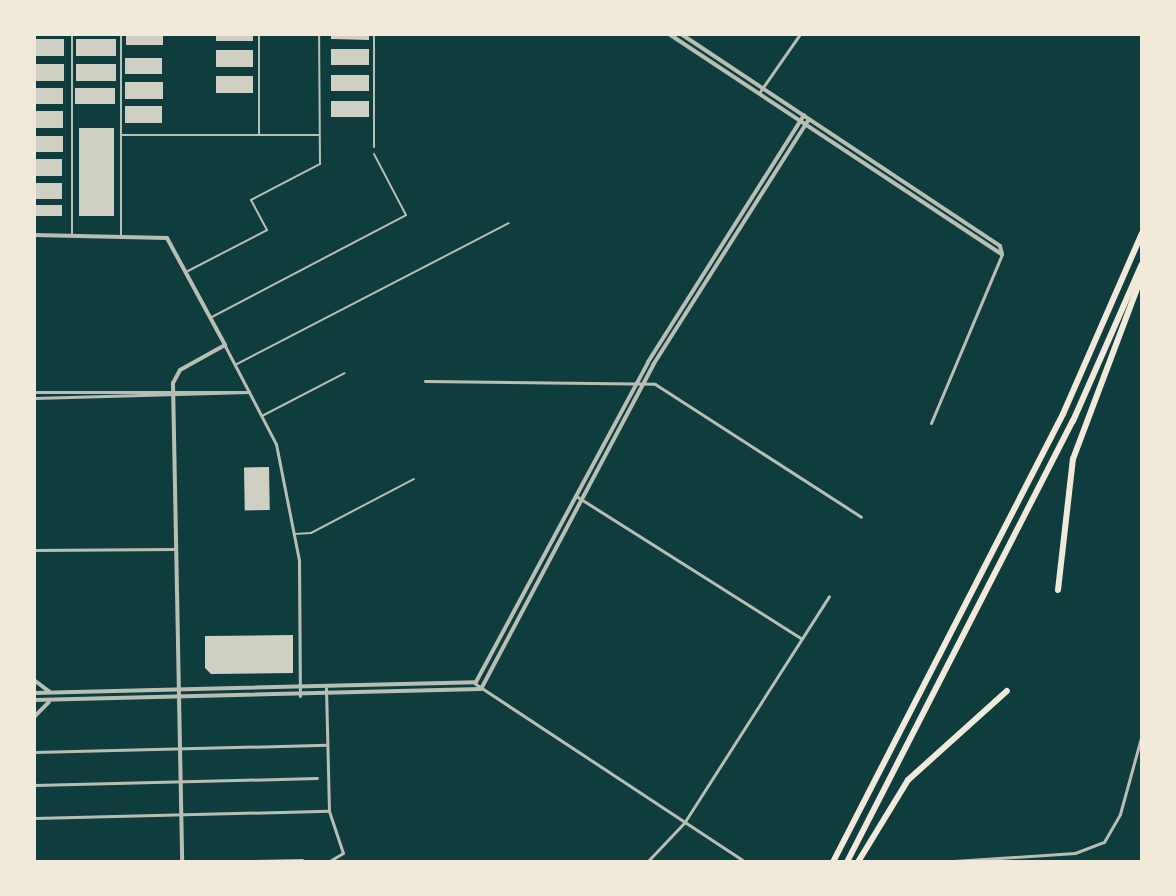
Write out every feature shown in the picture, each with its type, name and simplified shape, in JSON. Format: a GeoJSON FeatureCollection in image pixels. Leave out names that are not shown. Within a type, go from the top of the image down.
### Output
{"type":"FeatureCollection","features":[{"type":"Feature","properties":{"kind":"highway"},"geometry":{"type":"LineString","coordinates":[[1117,294],[1142,223]]}},
{"type":"Feature","properties":{"kind":"highway"},"geometry":{"type":"LineString","coordinates":[[833,862],[1002,536],[1117,294],[1142,233]]}},
{"type":"Feature","properties":{"kind":"highway"},"geometry":{"type":"LineString","coordinates":[[847,862],[1073,421],[1142,264]]}},
{"type":"Feature","properties":{"kind":"highway"},"geometry":{"type":"LineString","coordinates":[[1058,590],[1073,459],[1142,275]]}},
{"type":"Feature","properties":{"kind":"highway"},"geometry":{"type":"LineString","coordinates":[[858,862],[908,780],[1007,691]]}},
{"type":"Feature","properties":{"kind":"street"},"geometry":{"type":"LineString","coordinates":[[669,34],[1002,254]]}},
{"type":"Feature","properties":{"kind":"street"},"geometry":{"type":"LineString","coordinates":[[681,34],[1000,246],[1002,254],[931,423]]}},
{"type":"Feature","properties":{"kind":"street"},"geometry":{"type":"LineString","coordinates":[[759,93],[800,34]]}},
{"type":"Feature","properties":{"kind":"street"},"geometry":{"type":"LineString","coordinates":[[481,689],[644,382],[806,117]]}},
{"type":"Feature","properties":{"kind":"street"},"geometry":{"type":"LineString","coordinates":[[474,683],[637,381],[803,123]]}},
{"type":"Feature","properties":{"kind":"street"},"geometry":{"type":"LineString","coordinates":[[34,235],[167,238],[187,272],[276,444],[299,560],[300,696]]}},
{"type":"Feature","properties":{"kind":"street"},"geometry":{"type":"LineString","coordinates":[[182,862],[173,393],[177,372],[225,345]]}},
{"type":"Feature","properties":{"kind":"street"},"geometry":{"type":"LineString","coordinates":[[425,381],[637,381],[661,387],[861,517]]}},
{"type":"Feature","properties":{"kind":"street"},"geometry":{"type":"LineString","coordinates":[[34,392],[249,392]]}},
{"type":"Feature","properties":{"kind":"street"},"geometry":{"type":"LineString","coordinates":[[34,398],[173,393]]}},
{"type":"Feature","properties":{"kind":"street"},"geometry":{"type":"LineString","coordinates":[[576,496],[802,639]]}},
{"type":"Feature","properties":{"kind":"street"},"geometry":{"type":"LineString","coordinates":[[34,550],[175,549]]}},
{"type":"Feature","properties":{"kind":"street"},"geometry":{"type":"LineString","coordinates":[[647,862],[684,823],[829,596]]}},
{"type":"Feature","properties":{"kind":"street"},"geometry":{"type":"LineString","coordinates":[[34,680],[56,693]]}},
{"type":"Feature","properties":{"kind":"street"},"geometry":{"type":"LineString","coordinates":[[34,693],[474,683],[742,860]]}},
{"type":"Feature","properties":{"kind":"street"},"geometry":{"type":"LineString","coordinates":[[326,688],[329,811],[343,853],[328,862]]}},
{"type":"Feature","properties":{"kind":"street"},"geometry":{"type":"LineString","coordinates":[[34,700],[300,696],[481,689]]}},
{"type":"Feature","properties":{"kind":"street"},"geometry":{"type":"LineString","coordinates":[[34,717],[44,704],[57,700]]}},
{"type":"Feature","properties":{"kind":"street"},"geometry":{"type":"LineString","coordinates":[[939,862],[1075,853],[1104,842],[1120,814],[1142,734]]}},
{"type":"Feature","properties":{"kind":"street"},"geometry":{"type":"LineString","coordinates":[[34,752],[327,745]]}},
{"type":"Feature","properties":{"kind":"street"},"geometry":{"type":"LineString","coordinates":[[34,785],[317,778]]}},
{"type":"Feature","properties":{"kind":"street"},"geometry":{"type":"LineString","coordinates":[[34,818],[329,811]]}},
{"type":"Feature","properties":{"kind":"street"},"geometry":{"type":"LineString","coordinates":[[206,862],[302,860]]}},
{"type":"Feature","properties":{"kind":"lane"},"geometry":{"type":"LineString","coordinates":[[72,34],[72,235]]}},
{"type":"Feature","properties":{"kind":"lane"},"geometry":{"type":"LineString","coordinates":[[121,34],[121,236]]}},
{"type":"Feature","properties":{"kind":"lane"},"geometry":{"type":"LineString","coordinates":[[259,34],[259,135]]}},
{"type":"Feature","properties":{"kind":"lane"},"geometry":{"type":"LineString","coordinates":[[187,272],[267,230],[251,200],[320,164],[319,34]]}},
{"type":"Feature","properties":{"kind":"lane"},"geometry":{"type":"LineString","coordinates":[[374,34],[374,147]]}},
{"type":"Feature","properties":{"kind":"lane"},"geometry":{"type":"LineString","coordinates":[[121,135],[319,135]]}},
{"type":"Feature","properties":{"kind":"lane"},"geometry":{"type":"LineString","coordinates":[[210,318],[406,215],[374,154]]}},
{"type":"Feature","properties":{"kind":"lane"},"geometry":{"type":"LineString","coordinates":[[235,365],[509,223]]}},
{"type":"Feature","properties":{"kind":"lane"},"geometry":{"type":"LineString","coordinates":[[262,416],[345,373]]}},
{"type":"Feature","properties":{"kind":"lane"},"geometry":{"type":"LineString","coordinates":[[294,534],[311,533],[414,479]]}},
{"type":"Feature","properties":{"kind":"building"},"geometry":{"type":"Polygon","coordinates":[[[126,34],[163,34],[163,45],[126,45],[126,34]]]}},
{"type":"Feature","properties":{"kind":"building"},"geometry":{"type":"Polygon","coordinates":[[[216,34],[253,34],[253,41],[216,41],[216,34]]]}},
{"type":"Feature","properties":{"kind":"building"},"geometry":{"type":"Polygon","coordinates":[[[331,34],[369,34],[369,40],[331,39],[331,34]]]}},
{"type":"Feature","properties":{"kind":"building"},"geometry":{"type":"Polygon","coordinates":[[[34,39],[64,39],[64,56],[34,56],[34,39]]]}},
{"type":"Feature","properties":{"kind":"building"},"geometry":{"type":"Polygon","coordinates":[[[76,39],[116,39],[116,56],[76,56],[76,39]]]}},
{"type":"Feature","properties":{"kind":"building"},"geometry":{"type":"Polygon","coordinates":[[[331,49],[369,49],[369,65],[331,65],[331,49]]]}},
{"type":"Feature","properties":{"kind":"building"},"geometry":{"type":"Polygon","coordinates":[[[216,50],[253,50],[253,67],[216,67],[216,50]]]}},
{"type":"Feature","properties":{"kind":"building"},"geometry":{"type":"Polygon","coordinates":[[[125,58],[162,58],[162,74],[125,74],[125,58]]]}},
{"type":"Feature","properties":{"kind":"building"},"geometry":{"type":"Polygon","coordinates":[[[34,64],[64,64],[64,81],[34,81],[34,64]]]}},
{"type":"Feature","properties":{"kind":"building"},"geometry":{"type":"Polygon","coordinates":[[[76,64],[116,64],[116,81],[76,81],[76,64]]]}},
{"type":"Feature","properties":{"kind":"building"},"geometry":{"type":"Polygon","coordinates":[[[331,75],[369,75],[369,91],[331,91],[331,75]]]}},
{"type":"Feature","properties":{"kind":"building"},"geometry":{"type":"Polygon","coordinates":[[[216,76],[253,76],[253,93],[216,93],[216,76]]]}},
{"type":"Feature","properties":{"kind":"building"},"geometry":{"type":"Polygon","coordinates":[[[125,82],[163,82],[163,99],[125,99],[125,82]]]}},
{"type":"Feature","properties":{"kind":"building"},"geometry":{"type":"Polygon","coordinates":[[[34,88],[63,88],[63,104],[34,104],[34,88]]]}},
{"type":"Feature","properties":{"kind":"building"},"geometry":{"type":"Polygon","coordinates":[[[75,88],[115,88],[115,104],[75,104],[75,88]]]}},
{"type":"Feature","properties":{"kind":"building"},"geometry":{"type":"Polygon","coordinates":[[[331,101],[369,101],[369,117],[331,117],[331,101]]]}},
{"type":"Feature","properties":{"kind":"building"},"geometry":{"type":"Polygon","coordinates":[[[125,106],[162,106],[162,123],[125,123],[125,106]]]}},
{"type":"Feature","properties":{"kind":"building"},"geometry":{"type":"Polygon","coordinates":[[[34,111],[63,111],[63,128],[34,128],[34,111]]]}},
{"type":"Feature","properties":{"kind":"building"},"geometry":{"type":"Polygon","coordinates":[[[79,128],[114,128],[114,216],[79,216],[79,128]]]}},
{"type":"Feature","properties":{"kind":"building"},"geometry":{"type":"Polygon","coordinates":[[[34,136],[63,136],[63,152],[34,152],[34,136]]]}},
{"type":"Feature","properties":{"kind":"building"},"geometry":{"type":"Polygon","coordinates":[[[34,159],[62,159],[62,176],[34,176],[34,159]]]}},
{"type":"Feature","properties":{"kind":"building"},"geometry":{"type":"Polygon","coordinates":[[[34,183],[62,183],[62,199],[34,199],[34,183]]]}},
{"type":"Feature","properties":{"kind":"building"},"geometry":{"type":"Polygon","coordinates":[[[34,205],[62,205],[62,216],[34,216],[34,205]]]}},
{"type":"Feature","properties":{"kind":"building"},"geometry":{"type":"Polygon","coordinates":[[[244,467],[269,467],[270,510],[245,510],[244,467]]]}},
{"type":"Feature","properties":{"kind":"building"},"geometry":{"type":"Polygon","coordinates":[[[293,635],[293,673],[211,674],[205,668],[205,636],[293,635]]]}}]}
